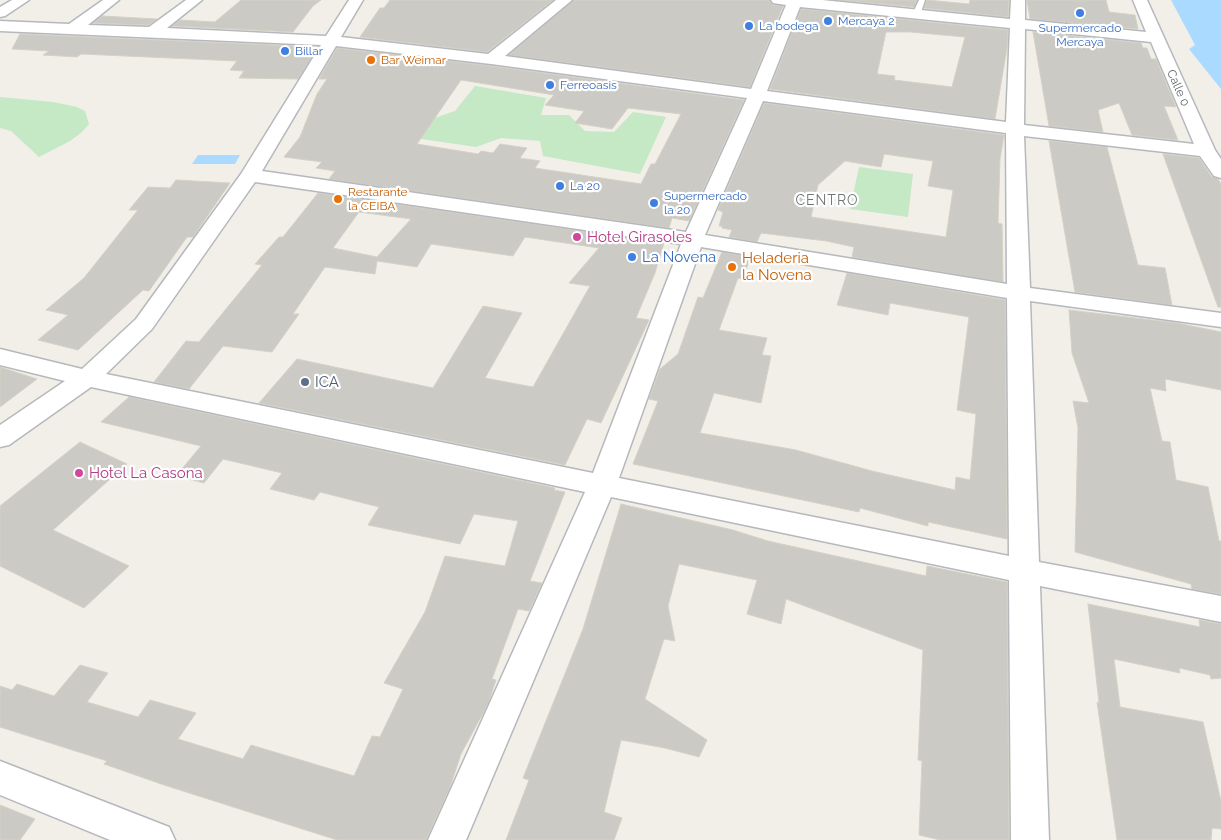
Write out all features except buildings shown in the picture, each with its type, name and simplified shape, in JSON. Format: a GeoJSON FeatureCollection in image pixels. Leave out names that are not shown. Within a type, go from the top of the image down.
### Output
{"type":"FeatureCollection","features":[{"type":"Feature","properties":{"kind":"street"},"geometry":{"type":"LineString","coordinates":[[0,13],[22,0]]}},
{"type":"Feature","properties":{"kind":"street"},"geometry":{"type":"LineString","coordinates":[[74,28],[112,0]]}},
{"type":"Feature","properties":{"kind":"street"},"geometry":{"type":"LineString","coordinates":[[152,32],[196,0]]}},
{"type":"Feature","properties":{"kind":"street"},"geometry":{"type":"LineString","coordinates":[[0,438],[87,378],[144,324],[250,175],[356,0]]}},
{"type":"Feature","properties":{"kind":"street"},"geometry":{"type":"LineString","coordinates":[[491,60],[565,0]]}},
{"type":"Feature","properties":{"kind":"street","name":"Calle 0"},"geometry":{"type":"LineString","coordinates":[[1140,0],[1206,151],[1221,172]]}},
{"type":"Feature","properties":{"kind":"street"},"geometry":{"type":"LineString","coordinates":[[446,840],[602,486],[693,239],[757,95],[789,1],[916,15],[1017,12],[1155,38]]}},
{"type":"Feature","properties":{"kind":"street"},"geometry":{"type":"LineString","coordinates":[[1017,12],[1015,129],[1030,840]]}},
{"type":"Feature","properties":{"kind":"street"},"geometry":{"type":"LineString","coordinates":[[0,26],[332,41],[1015,129],[1206,151]]}},
{"type":"Feature","properties":{"kind":"street"},"geometry":{"type":"LineString","coordinates":[[250,175],[693,239],[1018,293],[1221,320]]}},
{"type":"Feature","properties":{"kind":"street"},"geometry":{"type":"LineString","coordinates":[[0,358],[602,486],[1025,571],[1221,608]]}},
{"type":"Feature","properties":{"kind":"street"},"geometry":{"type":"LineString","coordinates":[[0,778],[156,840]]}},
{"type":"Feature","properties":{"kind":"lane"},"geometry":{"type":"LineString","coordinates":[[916,15],[922,0]]}},
{"type":"Feature","properties":{"kind":"green space"},"geometry":{"type":"Polygon","coordinates":[[[475,86],[546,98],[541,115],[569,115],[585,131],[614,132],[633,112],[666,117],[640,174],[543,156],[540,141],[501,138],[476,147],[401,136],[417,124],[455,111],[475,86]]]}},
{"type":"Feature","properties":{"kind":"green space"},"geometry":{"type":"Polygon","coordinates":[[[0,97],[53,102],[77,107],[85,111],[89,124],[70,141],[39,157],[11,131],[0,128],[0,97]]]}},
{"type":"Feature","properties":{"kind":"green space"},"geometry":{"type":"Polygon","coordinates":[[[859,167],[913,174],[908,217],[850,209],[859,167]]]}},
{"type":"Feature","properties":{"kind":"water"},"geometry":{"type":"Polygon","coordinates":[[[1171,0],[1221,0],[1221,89],[1189,49],[1195,45],[1171,0]]]}},
{"type":"Feature","properties":{"kind":"water"},"geometry":{"type":"Polygon","coordinates":[[[198,155],[240,155],[235,164],[192,164],[198,155]]]}},
{"type":"Feature","properties":{"kind":"place","name":"Supermercado Mercaya"},"geometry":{"type":"Point","coordinates":[1080,13]}},
{"type":"Feature","properties":{"kind":"place","name":"Mercaya 2"},"geometry":{"type":"Point","coordinates":[828,21]}},
{"type":"Feature","properties":{"kind":"place","name":"La bodega"},"geometry":{"type":"Point","coordinates":[749,26]}},
{"type":"Feature","properties":{"kind":"place","name":"Billar"},"geometry":{"type":"Point","coordinates":[285,51]}},
{"type":"Feature","properties":{"kind":"place","name":"Bar Weimar"},"geometry":{"type":"Point","coordinates":[371,60]}},
{"type":"Feature","properties":{"kind":"place","name":"Ferreoasis"},"geometry":{"type":"Point","coordinates":[550,85]}},
{"type":"Feature","properties":{"kind":"place","name":"La 20"},"geometry":{"type":"Point","coordinates":[560,186]}},
{"type":"Feature","properties":{"kind":"place","name":"Restarante la CEIBA"},"geometry":{"type":"Point","coordinates":[338,199]}},
{"type":"Feature","properties":{"kind":"place","name":"Supermercado la 20"},"geometry":{"type":"Point","coordinates":[654,203]}},
{"type":"Feature","properties":{"kind":"place","name":"Hotel Girasoles"},"geometry":{"type":"Point","coordinates":[577,237]}},
{"type":"Feature","properties":{"kind":"place","name":"La Novena"},"geometry":{"type":"Point","coordinates":[632,257]}},
{"type":"Feature","properties":{"kind":"place","name":"Heladeria la Novena"},"geometry":{"type":"Point","coordinates":[732,267]}},
{"type":"Feature","properties":{"kind":"place","name":"ICA"},"geometry":{"type":"Point","coordinates":[305,382]}},
{"type":"Feature","properties":{"kind":"place","name":"Hotel La Casona"},"geometry":{"type":"Point","coordinates":[79,473]}},
{"type":"Feature","properties":{"kind":"district","name":"CENTRO"},"geometry":{"type":"Point","coordinates":[827,201]}}]}
